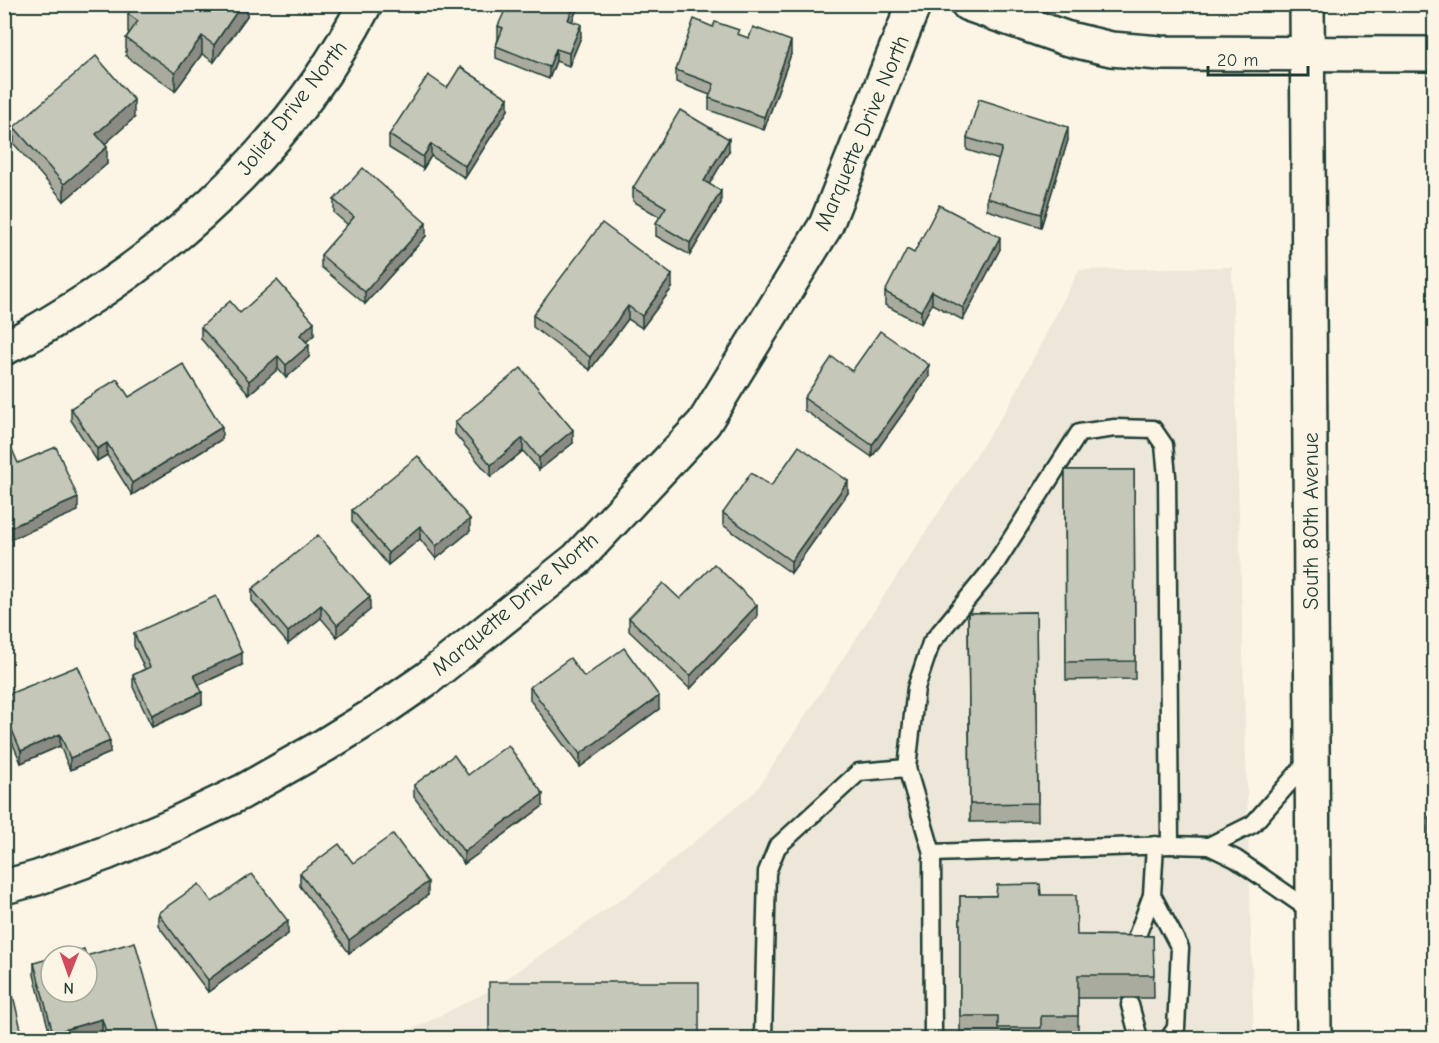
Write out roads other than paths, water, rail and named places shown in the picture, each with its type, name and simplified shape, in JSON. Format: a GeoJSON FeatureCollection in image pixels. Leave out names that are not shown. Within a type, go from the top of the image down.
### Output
{"type":"FeatureCollection","features":[{"type":"Feature","properties":{"kind":"street","name":"Joliet Drive North"},"geometry":{"type":"LineString","coordinates":[[4,348],[26,339],[129,273],[220,198],[270,144],[323,75],[365,4]]}},
{"type":"Feature","properties":{"kind":"street","name":"Marquette Drive North"},"geometry":{"type":"LineString","coordinates":[[4,887],[37,878],[106,853],[173,825],[242,792],[326,745],[428,678],[578,559],[704,423],[820,235],[914,4]]}},
{"type":"Feature","properties":{"kind":"street"},"geometry":{"type":"LineString","coordinates":[[968,4],[1065,38],[1111,49],[1160,53],[1434,54]]}},
{"type":"Feature","properties":{"kind":"street","name":"South 80th Avenue"},"geometry":{"type":"LineString","coordinates":[[1307,4],[1314,1038]]}},
{"type":"Feature","properties":{"kind":"lane"},"geometry":{"type":"LineString","coordinates":[[933,1038],[932,853],[907,768],[916,688],[931,643],[992,569],[1079,432],[1115,428],[1154,429],[1164,445],[1167,476],[1163,845],[1152,895],[1130,956]]}},
{"type":"Feature","properties":{"kind":"lane"},"geometry":{"type":"LineString","coordinates":[[1209,846],[1252,824],[1313,755]]}},
{"type":"Feature","properties":{"kind":"lane"},"geometry":{"type":"LineString","coordinates":[[763,1038],[767,872],[777,847],[859,771],[907,768]]}},
{"type":"Feature","properties":{"kind":"lane"},"geometry":{"type":"LineString","coordinates":[[932,853],[1163,845],[1209,846],[1236,859],[1314,913]]}},
{"type":"Feature","properties":{"kind":"lane"},"geometry":{"type":"LineString","coordinates":[[1152,895],[1180,948],[1176,1028],[1169,1038]]}},
{"type":"Feature","properties":{"kind":"lane"},"geometry":{"type":"LineString","coordinates":[[1130,1005],[1139,1038]]}}]}
